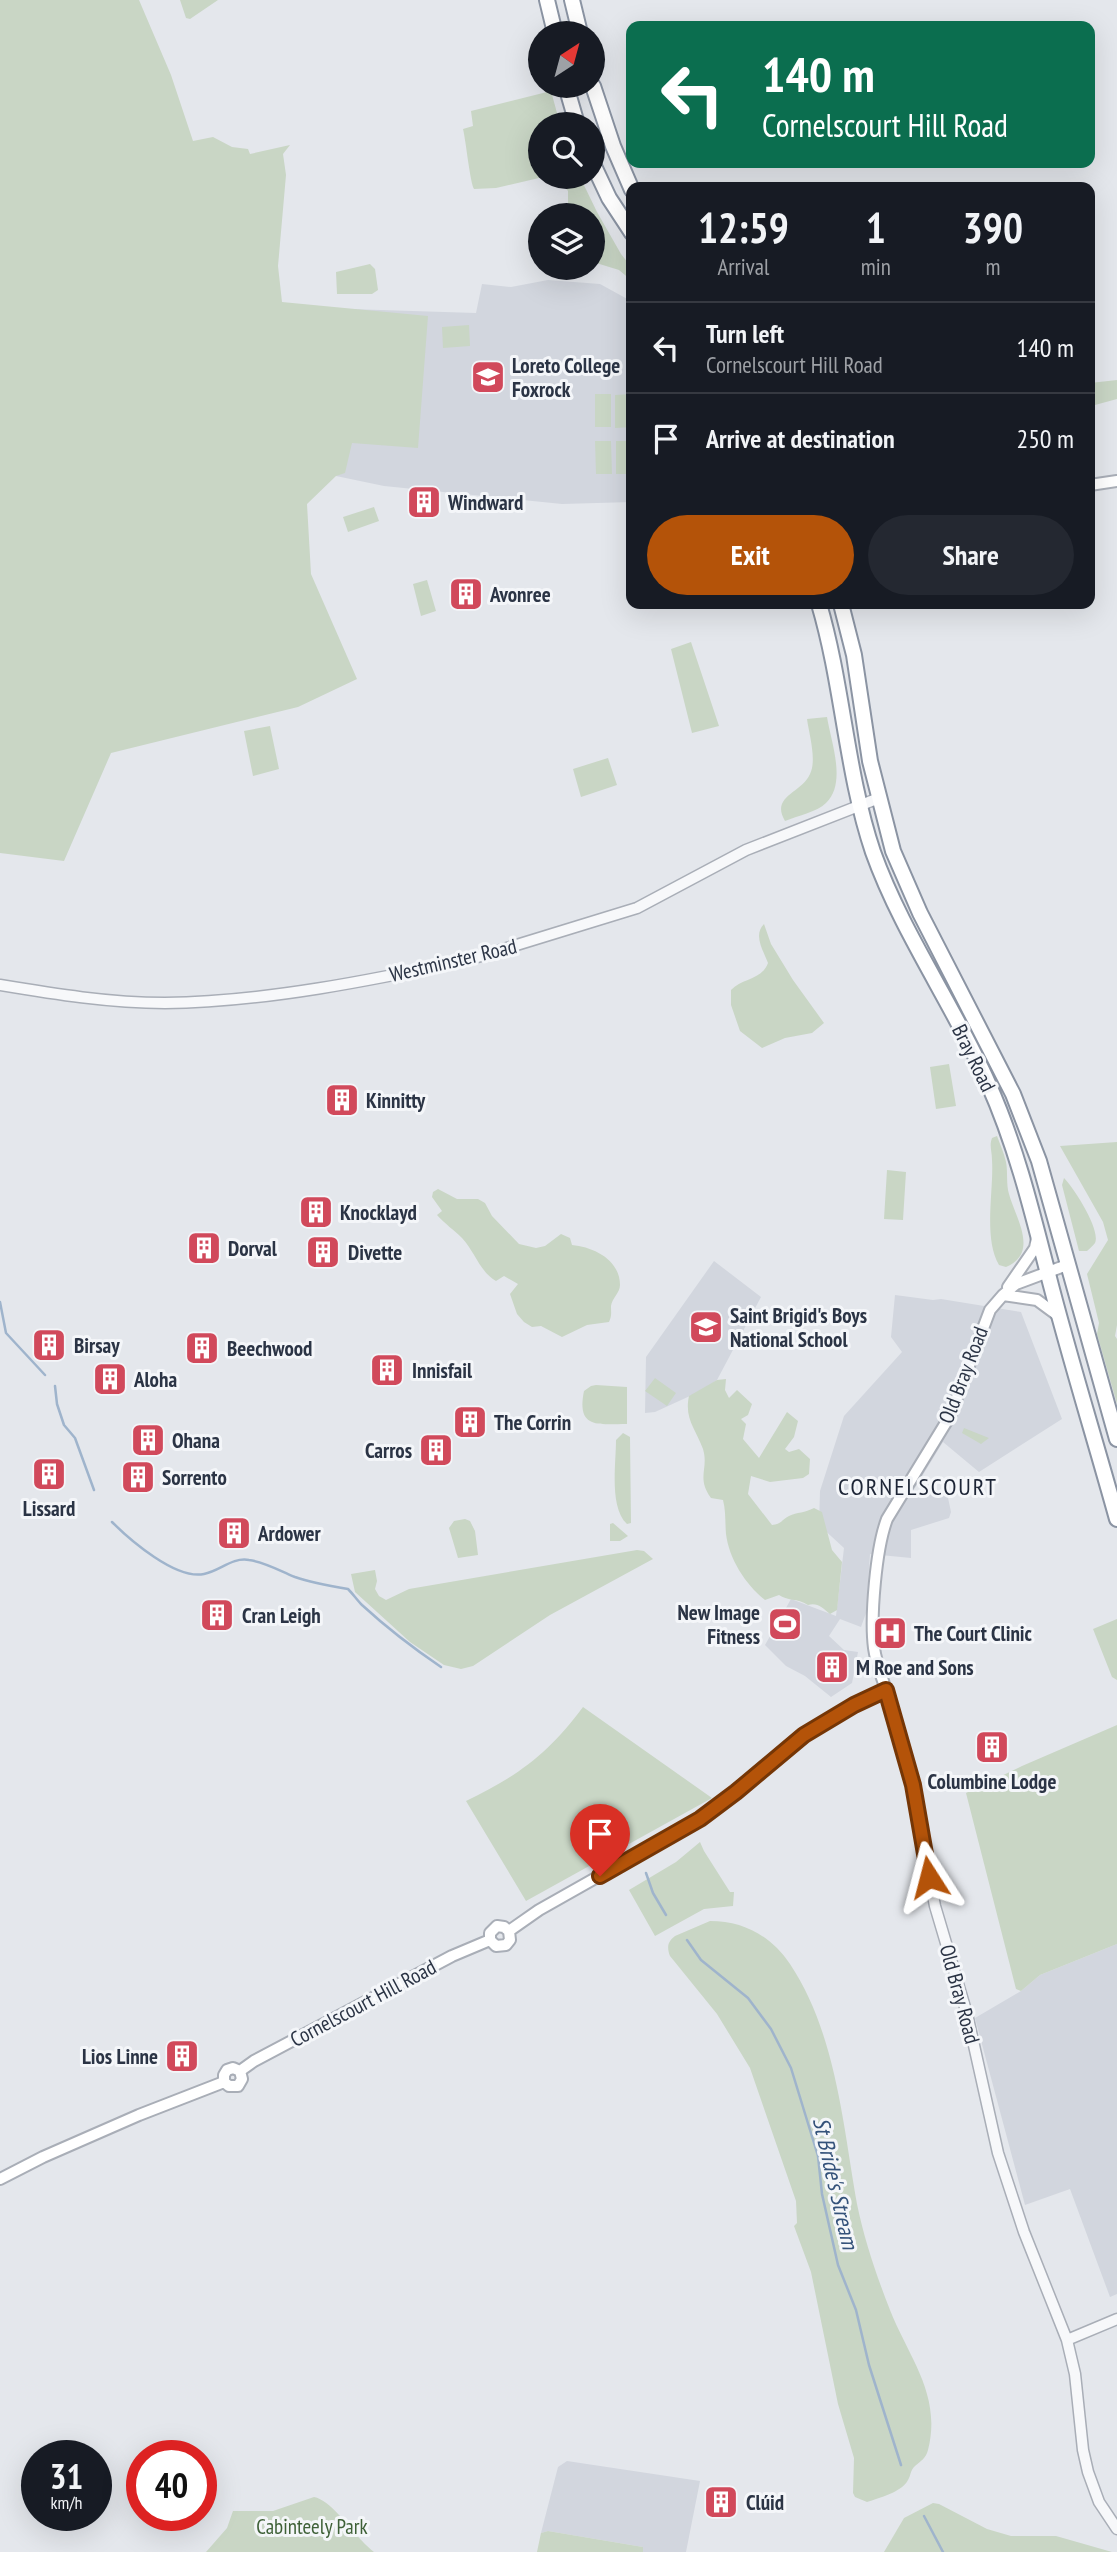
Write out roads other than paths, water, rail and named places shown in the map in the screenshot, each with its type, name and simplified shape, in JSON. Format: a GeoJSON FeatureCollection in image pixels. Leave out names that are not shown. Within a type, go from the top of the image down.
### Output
{"type":"FeatureCollection","features":[{"type":"Feature","properties":{"kind":"highway"},"geometry":{"type":"LineString","coordinates":[[547,0],[552,21]]}},
{"type":"Feature","properties":{"kind":"highway"},"geometry":{"type":"LineString","coordinates":[[572,0],[577,21]]}},
{"type":"Feature","properties":{"kind":"highway"},"geometry":{"type":"LineString","coordinates":[[597,98],[612,146],[628,182]]}},
{"type":"Feature","properties":{"kind":"highway"},"geometry":{"type":"LineString","coordinates":[[605,189],[626,224]]}},
{"type":"Feature","properties":{"kind":"highway","name":"Bray Road"},"geometry":{"type":"LineString","coordinates":[[821,609],[834,661],[860,804],[873,851],[914,942],[988,1083],[1023,1178],[1117,1519]]}},
{"type":"Feature","properties":{"kind":"highway","name":"Bray Road"},"geometry":{"type":"LineString","coordinates":[[842,609],[854,655],[864,726],[879,798],[893,851],[920,912],[1013,1094],[1039,1161],[1117,1439]]}},
{"type":"Feature","properties":{"kind":"main road"},"geometry":{"type":"LineString","coordinates":[[1095,484],[1117,481]]}},
{"type":"Feature","properties":{"kind":"main road"},"geometry":{"type":"LineString","coordinates":[[1038,1233],[1035,1248],[1003,1295],[1037,1300],[1061,1318]]}},
{"type":"Feature","properties":{"kind":"main road","name":"Old Bray Road"},"geometry":{"type":"LineString","coordinates":[[886,1690],[877,1663],[874,1638],[877,1568],[890,1512],[950,1416],[985,1319],[1003,1295],[1016,1284],[1067,1265]]}},
{"type":"Feature","properties":{"kind":"main road","name":"Cornelscourt Hill Road"},"geometry":{"type":"LineString","coordinates":[[0,2179],[138,2115],[224,2082],[229,2086],[238,2086],[242,2079],[240,2071],[254,2061],[405,1981],[490,1940],[494,1945],[503,1947],[510,1940],[509,1931],[539,1910],[700,1819],[804,1735],[854,1705],[886,1690]]}},
{"type":"Feature","properties":{"kind":"street","name":"Westminster Road"},"geometry":{"type":"LineString","coordinates":[[0,985],[135,1002],[188,1002],[244,998],[444,965],[636,908],[746,850],[879,798]]}},
{"type":"Feature","properties":{"kind":"street","name":"Old Bray Road"},"geometry":{"type":"LineString","coordinates":[[886,1690],[907,1758],[935,1906],[967,2014],[998,2153],[1024,2232],[1066,2340],[1075,2374],[1088,2472],[1098,2502],[1117,2529]]}},
{"type":"Feature","properties":{"kind":"street"},"geometry":{"type":"LineString","coordinates":[[1066,2340],[1117,2319]]}},
{"type":"Feature","properties":{"kind":"waterway","name":"St Bride's Stream"},"geometry":{"type":"LineString","coordinates":[[0,1302],[6,1333],[45,1375]]}},
{"type":"Feature","properties":{"kind":"waterway","name":"St Bride's Stream"},"geometry":{"type":"LineString","coordinates":[[55,1386],[64,1425],[75,1438],[94,1490]]}},
{"type":"Feature","properties":{"kind":"waterway","name":"St Bride's Stream"},"geometry":{"type":"LineString","coordinates":[[112,1522],[154,1557],[180,1571],[204,1574],[237,1560],[249,1560],[301,1579],[348,1589],[381,1622],[441,1667]]}},
{"type":"Feature","properties":{"kind":"waterway","name":"St Bride's Stream"},"geometry":{"type":"LineString","coordinates":[[646,1873],[653,1893],[666,1915]]}},
{"type":"Feature","properties":{"kind":"waterway","name":"St Bride's Stream"},"geometry":{"type":"LineString","coordinates":[[687,1940],[701,1960],[748,1998],[771,2029],[791,2068],[818,2156],[822,2194],[838,2265],[856,2310],[869,2365],[901,2465]]}},
{"type":"Feature","properties":{"kind":"waterway","name":"St Bride's Stream"},"geometry":{"type":"LineString","coordinates":[[924,2516],[943,2552]]}},
{"type":"Feature","properties":{"kind":"place","name":"Loreto College Foxrock"},"geometry":{"type":"Point","coordinates":[488,377]}},
{"type":"Feature","properties":{"kind":"place","name":"Windward"},"geometry":{"type":"Point","coordinates":[424,502]}},
{"type":"Feature","properties":{"kind":"place","name":"Avonree"},"geometry":{"type":"Point","coordinates":[466,594]}},
{"type":"Feature","properties":{"kind":"place","name":"Kinnitty"},"geometry":{"type":"Point","coordinates":[342,1100]}},
{"type":"Feature","properties":{"kind":"place","name":"Knocklayd"},"geometry":{"type":"Point","coordinates":[316,1212]}},
{"type":"Feature","properties":{"kind":"place","name":"Dorval"},"geometry":{"type":"Point","coordinates":[204,1248]}},
{"type":"Feature","properties":{"kind":"place","name":"Divette"},"geometry":{"type":"Point","coordinates":[323,1252]}},
{"type":"Feature","properties":{"kind":"place","name":"Saint Brigid's Boys National School"},"geometry":{"type":"Point","coordinates":[706,1327]}},
{"type":"Feature","properties":{"kind":"place","name":"Birsay"},"geometry":{"type":"Point","coordinates":[49,1345]}},
{"type":"Feature","properties":{"kind":"place","name":"Beechwood"},"geometry":{"type":"Point","coordinates":[202,1348]}},
{"type":"Feature","properties":{"kind":"place","name":"Innisfail"},"geometry":{"type":"Point","coordinates":[387,1370]}},
{"type":"Feature","properties":{"kind":"place","name":"Aloha"},"geometry":{"type":"Point","coordinates":[110,1379]}},
{"type":"Feature","properties":{"kind":"place","name":"The Corrin"},"geometry":{"type":"Point","coordinates":[470,1422]}},
{"type":"Feature","properties":{"kind":"place","name":"Ohana"},"geometry":{"type":"Point","coordinates":[148,1440]}},
{"type":"Feature","properties":{"kind":"place","name":"Carros"},"geometry":{"type":"Point","coordinates":[436,1450]}},
{"type":"Feature","properties":{"kind":"place","name":"Lissard"},"geometry":{"type":"Point","coordinates":[49,1474]}},
{"type":"Feature","properties":{"kind":"place","name":"Sorrento"},"geometry":{"type":"Point","coordinates":[138,1477]}},
{"type":"Feature","properties":{"kind":"place","name":"Ardower"},"geometry":{"type":"Point","coordinates":[234,1533]}},
{"type":"Feature","properties":{"kind":"place","name":"Cran Leigh"},"geometry":{"type":"Point","coordinates":[217,1615]}},
{"type":"Feature","properties":{"kind":"place","name":"New Image Fitness"},"geometry":{"type":"Point","coordinates":[785,1624]}},
{"type":"Feature","properties":{"kind":"place","name":"The Court Clinic"},"geometry":{"type":"Point","coordinates":[890,1633]}},
{"type":"Feature","properties":{"kind":"place","name":"M Roe and Sons"},"geometry":{"type":"Point","coordinates":[832,1667]}},
{"type":"Feature","properties":{"kind":"place","name":"Columbine Lodge"},"geometry":{"type":"Point","coordinates":[992,1747]}},
{"type":"Feature","properties":{"kind":"place","name":"Lios Linne"},"geometry":{"type":"Point","coordinates":[182,2056]}},
{"type":"Feature","properties":{"kind":"place","name":"Clúid"},"geometry":{"type":"Point","coordinates":[721,2502]}},
{"type":"Feature","properties":{"kind":"district","name":"CORNELSCOURT"},"geometry":{"type":"Point","coordinates":[918,1486]}},
{"type":"Feature","properties":{"kind":"park label","name":"Cabinteely Park"},"geometry":{"type":"Point","coordinates":[312,2526]}}]}
